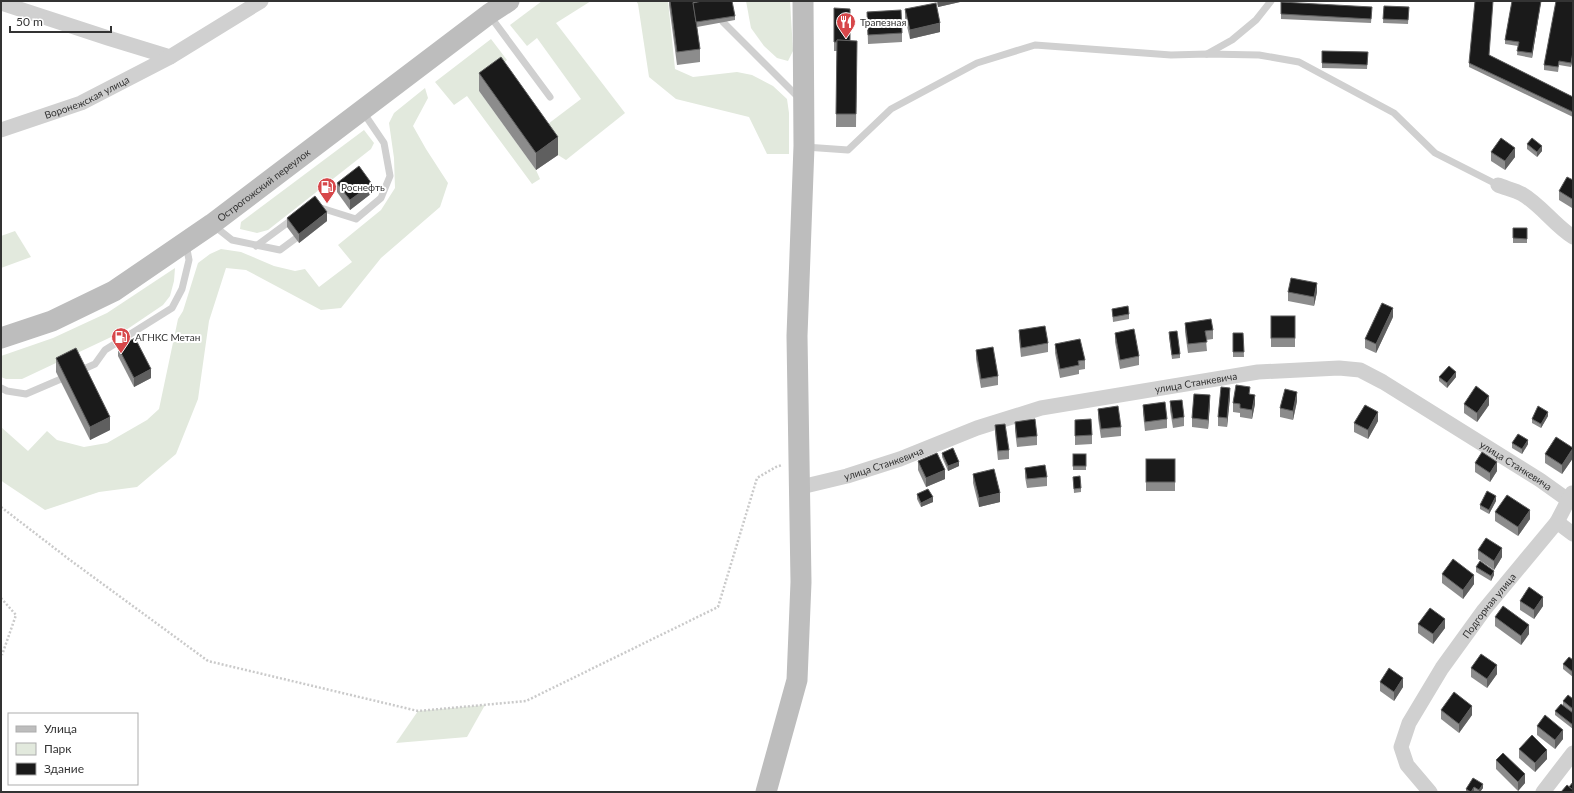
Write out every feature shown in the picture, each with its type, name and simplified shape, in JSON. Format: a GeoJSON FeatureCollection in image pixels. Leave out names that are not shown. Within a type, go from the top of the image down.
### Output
{"type":"FeatureCollection","features":[{"type":"Feature","properties":{"kind":"main road","name":"Острогожский переулок"},"geometry":{"type":"LineString","coordinates":[[1,338],[52,320],[114,291],[212,224],[489,14],[509,1]]}},
{"type":"Feature","properties":{"kind":"main road"},"geometry":{"type":"LineString","coordinates":[[766,792],[797,680],[801,582],[801,487],[797,336],[804,146],[803,1]]}},
{"type":"Feature","properties":{"kind":"street","name":"Воронежская улица"},"geometry":{"type":"LineString","coordinates":[[1,130],[81,103],[170,57],[261,1]]}},
{"type":"Feature","properties":{"kind":"street"},"geometry":{"type":"LineString","coordinates":[[1,3],[170,57]]}},
{"type":"Feature","properties":{"kind":"street"},"geometry":{"type":"LineString","coordinates":[[1498,185],[1522,194],[1540,208],[1562,230],[1573,237]]}},
{"type":"Feature","properties":{"kind":"street","name":"улица Станкевича"},"geometry":{"type":"LineString","coordinates":[[801,487],[847,476],[900,458],[977,428],[1041,408],[1258,372],[1339,368],[1360,370],[1383,382],[1540,480],[1570,496]]}},
{"type":"Feature","properties":{"kind":"street","name":"Подгорная улица"},"geometry":{"type":"LineString","coordinates":[[1430,792],[1408,765],[1401,747],[1409,723],[1442,668],[1484,610],[1557,522],[1570,496]]}},
{"type":"Feature","properties":{"kind":"street"},"geometry":{"type":"LineString","coordinates":[[1557,522],[1573,534]]}},
{"type":"Feature","properties":{"kind":"street"},"geometry":{"type":"LineString","coordinates":[[1543,792],[1573,753]]}},
{"type":"Feature","properties":{"kind":"lane"},"geometry":{"type":"LineString","coordinates":[[1207,54],[1232,40],[1256,20],[1271,1]]}},
{"type":"Feature","properties":{"kind":"lane"},"geometry":{"type":"LineString","coordinates":[[489,14],[550,97]]}},
{"type":"Feature","properties":{"kind":"lane"},"geometry":{"type":"LineString","coordinates":[[723,22],[804,103]]}},
{"type":"Feature","properties":{"kind":"lane"},"geometry":{"type":"LineString","coordinates":[[804,146],[848,150],[890,109],[977,63],[1036,45],[1171,55],[1259,55],[1298,62],[1394,113],[1435,154],[1498,185]]}},
{"type":"Feature","properties":{"kind":"lane"},"geometry":{"type":"LineString","coordinates":[[313,205],[330,213],[356,219],[381,198],[390,176],[384,143],[362,110]]}},
{"type":"Feature","properties":{"kind":"lane"},"geometry":{"type":"LineString","coordinates":[[256,246],[300,214]]}},
{"type":"Feature","properties":{"kind":"lane"},"geometry":{"type":"LineString","coordinates":[[212,224],[232,240],[280,250],[310,228]]}},
{"type":"Feature","properties":{"kind":"lane"},"geometry":{"type":"LineString","coordinates":[[1,388],[7,391],[26,394],[95,364],[105,350],[172,308],[182,289],[189,260],[185,243]]}},
{"type":"Feature","properties":{"kind":"path"},"geometry":{"type":"LineString","coordinates":[[1,507],[70,560],[208,661],[418,711],[526,701],[718,607],[757,478],[776,466],[800,462]]}},
{"type":"Feature","properties":{"kind":"path"},"geometry":{"type":"LineString","coordinates":[[1,598],[16,615],[1,655],[1,660]]}},
{"type":"Feature","properties":{"kind":"green space"},"geometry":{"type":"Polygon","coordinates":[[[542,1],[591,1],[556,23],[625,113],[566,160],[558,155],[544,127],[581,99],[537,38],[527,46],[510,25],[542,1]]]}},
{"type":"Feature","properties":{"kind":"green space"},"geometry":{"type":"Polygon","coordinates":[[[636,1],[668,1],[675,69],[693,77],[737,72],[752,75],[773,86],[787,99],[789,113],[789,154],[767,154],[749,117],[676,99],[649,77],[638,4],[636,1]]]}},
{"type":"Feature","properties":{"kind":"green space"},"geometry":{"type":"Polygon","coordinates":[[[746,1],[790,1],[793,51],[788,61],[777,58],[764,46],[751,28],[746,1]]]}},
{"type":"Feature","properties":{"kind":"green space"},"geometry":{"type":"Polygon","coordinates":[[[491,39],[507,60],[499,66],[479,91],[536,170],[540,179],[532,184],[467,96],[454,105],[435,82],[491,39]]]}},
{"type":"Feature","properties":{"kind":"green space"},"geometry":{"type":"Polygon","coordinates":[[[425,88],[428,98],[413,126],[448,183],[440,207],[381,258],[341,308],[321,310],[246,270],[226,268],[209,321],[198,399],[176,454],[137,487],[99,492],[45,510],[1,480],[1,427],[28,451],[47,431],[57,440],[84,447],[107,443],[147,420],[159,409],[178,319],[183,311],[198,263],[210,254],[221,249],[241,252],[274,266],[295,271],[305,269],[319,287],[352,262],[338,245],[381,210],[395,188],[394,158],[389,123],[394,113],[425,88]]]}},
{"type":"Feature","properties":{"kind":"green space"},"geometry":{"type":"Polygon","coordinates":[[[364,130],[374,143],[371,149],[268,230],[257,233],[240,229],[241,222],[364,130]]]}},
{"type":"Feature","properties":{"kind":"green space"},"geometry":{"type":"Polygon","coordinates":[[[15,231],[31,257],[1,268],[1,236],[15,231]]]}},
{"type":"Feature","properties":{"kind":"green space"},"geometry":{"type":"Polygon","coordinates":[[[175,268],[174,281],[170,296],[163,305],[126,330],[22,379],[6,379],[1,377],[1,356],[53,338],[107,313],[175,268]]]}},
{"type":"Feature","properties":{"kind":"green space"},"geometry":{"type":"Polygon","coordinates":[[[485,705],[467,737],[396,743],[418,711],[485,705]]]}},
{"type":"Feature","properties":{"kind":"building"},"geometry":{"type":"Polygon","coordinates":[[[670,1],[693,1],[700,49],[677,52],[670,1]]]}},
{"type":"Feature","properties":{"kind":"building"},"geometry":{"type":"Polygon","coordinates":[[[702,1],[732,1],[735,16],[696,22],[693,3],[702,1]]]}},
{"type":"Feature","properties":{"kind":"building"},"geometry":{"type":"Polygon","coordinates":[[[1475,1],[1493,1],[1489,55],[1573,97],[1573,112],[1469,63],[1475,1]]]}},
{"type":"Feature","properties":{"kind":"building"},"geometry":{"type":"Polygon","coordinates":[[[1512,1],[1541,1],[1532,53],[1517,51],[1519,42],[1505,40],[1512,1]]]}},
{"type":"Feature","properties":{"kind":"building"},"geometry":{"type":"Polygon","coordinates":[[[1556,1],[1573,1],[1573,52],[1571,63],[1559,61],[1558,67],[1544,65],[1556,1]]]}},
{"type":"Feature","properties":{"kind":"building"},"geometry":{"type":"Polygon","coordinates":[[[1281,2],[1372,7],[1371,19],[1281,14],[1281,2]]]}},
{"type":"Feature","properties":{"kind":"building"},"geometry":{"type":"Polygon","coordinates":[[[936,3],[940,23],[910,30],[905,9],[936,3]]]}},
{"type":"Feature","properties":{"kind":"building"},"geometry":{"type":"Polygon","coordinates":[[[1384,6],[1409,7],[1408,20],[1383,19],[1384,6]]]}},
{"type":"Feature","properties":{"kind":"building"},"geometry":{"type":"Polygon","coordinates":[[[834,8],[850,9],[850,41],[837,40],[837,42],[834,42],[834,8]]]}},
{"type":"Feature","properties":{"kind":"building"},"geometry":{"type":"Polygon","coordinates":[[[901,10],[902,33],[868,35],[867,12],[901,10]]]}},
{"type":"Feature","properties":{"kind":"building"},"geometry":{"type":"Polygon","coordinates":[[[837,40],[857,41],[856,114],[836,114],[837,40]]]}},
{"type":"Feature","properties":{"kind":"building"},"geometry":{"type":"Polygon","coordinates":[[[1322,51],[1368,52],[1367,65],[1322,63],[1322,51]]]}},
{"type":"Feature","properties":{"kind":"building"},"geometry":{"type":"Polygon","coordinates":[[[501,57],[558,137],[536,153],[479,73],[501,57]]]}},
{"type":"Feature","properties":{"kind":"building"},"geometry":{"type":"Polygon","coordinates":[[[1501,138],[1515,148],[1505,161],[1491,152],[1501,138]]]}},
{"type":"Feature","properties":{"kind":"building"},"geometry":{"type":"Polygon","coordinates":[[[1532,138],[1542,146],[1537,152],[1527,144],[1532,138]]]}},
{"type":"Feature","properties":{"kind":"building"},"geometry":{"type":"Polygon","coordinates":[[[359,166],[372,184],[350,200],[337,183],[359,166]]]}},
{"type":"Feature","properties":{"kind":"building"},"geometry":{"type":"Polygon","coordinates":[[[1567,177],[1573,180],[1572,199],[1559,191],[1567,177]]]}},
{"type":"Feature","properties":{"kind":"building"},"geometry":{"type":"Polygon","coordinates":[[[315,196],[327,212],[299,234],[287,218],[315,196]]]}},
{"type":"Feature","properties":{"kind":"building"},"geometry":{"type":"Polygon","coordinates":[[[1513,228],[1527,228],[1527,239],[1513,238],[1513,228]]]}},
{"type":"Feature","properties":{"kind":"building"},"geometry":{"type":"Polygon","coordinates":[[[1291,278],[1317,283],[1314,297],[1288,292],[1291,278]]]}},
{"type":"Feature","properties":{"kind":"building"},"geometry":{"type":"Polygon","coordinates":[[[1382,303],[1393,308],[1376,344],[1365,339],[1382,303]]]}},
{"type":"Feature","properties":{"kind":"building"},"geometry":{"type":"Polygon","coordinates":[[[1128,306],[1129,314],[1113,317],[1112,309],[1128,306]]]}},
{"type":"Feature","properties":{"kind":"building"},"geometry":{"type":"Polygon","coordinates":[[[1271,316],[1295,316],[1295,338],[1271,338],[1271,316]]]}},
{"type":"Feature","properties":{"kind":"building"},"geometry":{"type":"Polygon","coordinates":[[[1211,319],[1213,330],[1205,331],[1207,342],[1188,344],[1185,323],[1211,319]]]}},
{"type":"Feature","properties":{"kind":"building"},"geometry":{"type":"Polygon","coordinates":[[[1045,326],[1048,343],[1021,348],[1019,330],[1045,326]]]}},
{"type":"Feature","properties":{"kind":"building"},"geometry":{"type":"Polygon","coordinates":[[[1134,329],[1139,356],[1120,360],[1115,333],[1134,329]]]}},
{"type":"Feature","properties":{"kind":"building"},"geometry":{"type":"Polygon","coordinates":[[[1177,331],[1180,354],[1172,355],[1169,332],[1177,331]]]}},
{"type":"Feature","properties":{"kind":"building"},"geometry":{"type":"Polygon","coordinates":[[[1233,333],[1243,333],[1244,352],[1233,352],[1233,333]]]}},
{"type":"Feature","properties":{"kind":"building"},"geometry":{"type":"Polygon","coordinates":[[[135,338],[151,369],[134,378],[118,347],[135,338]]]}},
{"type":"Feature","properties":{"kind":"building"},"geometry":{"type":"Polygon","coordinates":[[[1080,339],[1085,360],[1078,361],[1079,365],[1060,369],[1055,344],[1080,339]]]}},
{"type":"Feature","properties":{"kind":"building"},"geometry":{"type":"Polygon","coordinates":[[[993,347],[998,376],[981,379],[976,350],[993,347]]]}},
{"type":"Feature","properties":{"kind":"building"},"geometry":{"type":"Polygon","coordinates":[[[76,348],[110,417],[90,427],[56,358],[76,348]]]}},
{"type":"Feature","properties":{"kind":"building"},"geometry":{"type":"Polygon","coordinates":[[[1449,366],[1456,372],[1447,383],[1439,377],[1449,366]]]}},
{"type":"Feature","properties":{"kind":"building"},"geometry":{"type":"Polygon","coordinates":[[[1236,385],[1250,387],[1249,394],[1255,395],[1252,410],[1240,408],[1240,404],[1233,403],[1236,385]]]}},
{"type":"Feature","properties":{"kind":"building"},"geometry":{"type":"Polygon","coordinates":[[[1476,386],[1489,396],[1477,413],[1464,404],[1476,386]]]}},
{"type":"Feature","properties":{"kind":"building"},"geometry":{"type":"Polygon","coordinates":[[[1221,387],[1230,388],[1227,418],[1218,417],[1221,387]]]}},
{"type":"Feature","properties":{"kind":"building"},"geometry":{"type":"Polygon","coordinates":[[[1285,389],[1297,392],[1293,411],[1280,408],[1285,389]]]}},
{"type":"Feature","properties":{"kind":"building"},"geometry":{"type":"Polygon","coordinates":[[[1194,394],[1210,395],[1208,420],[1192,418],[1194,394]]]}},
{"type":"Feature","properties":{"kind":"building"},"geometry":{"type":"Polygon","coordinates":[[[1182,400],[1184,417],[1173,419],[1170,401],[1182,400]]]}},
{"type":"Feature","properties":{"kind":"building"},"geometry":{"type":"Polygon","coordinates":[[[1165,402],[1167,419],[1145,422],[1143,405],[1165,402]]]}},
{"type":"Feature","properties":{"kind":"building"},"geometry":{"type":"Polygon","coordinates":[[[1365,405],[1378,412],[1368,430],[1354,423],[1365,405]]]}},
{"type":"Feature","properties":{"kind":"building"},"geometry":{"type":"Polygon","coordinates":[[[1118,406],[1121,427],[1101,429],[1098,409],[1118,406]]]}},
{"type":"Feature","properties":{"kind":"building"},"geometry":{"type":"Polygon","coordinates":[[[1538,406],[1548,412],[1541,424],[1532,419],[1538,406]]]}},
{"type":"Feature","properties":{"kind":"building"},"geometry":{"type":"Polygon","coordinates":[[[1035,419],[1037,436],[1017,438],[1015,422],[1035,419]]]}},
{"type":"Feature","properties":{"kind":"building"},"geometry":{"type":"Polygon","coordinates":[[[1091,419],[1092,435],[1075,436],[1075,420],[1091,419]]]}},
{"type":"Feature","properties":{"kind":"building"},"geometry":{"type":"Polygon","coordinates":[[[1005,424],[1009,450],[998,451],[995,425],[1005,424]]]}},
{"type":"Feature","properties":{"kind":"building"},"geometry":{"type":"Polygon","coordinates":[[[1518,434],[1528,440],[1522,449],[1512,443],[1518,434]]]}},
{"type":"Feature","properties":{"kind":"building"},"geometry":{"type":"Polygon","coordinates":[[[1556,437],[1573,448],[1562,465],[1545,454],[1556,437]]]}},
{"type":"Feature","properties":{"kind":"building"},"geometry":{"type":"Polygon","coordinates":[[[953,448],[959,462],[948,466],[942,453],[953,448]]]}},
{"type":"Feature","properties":{"kind":"building"},"geometry":{"type":"Polygon","coordinates":[[[1482,452],[1497,462],[1490,473],[1475,463],[1482,452]]]}},
{"type":"Feature","properties":{"kind":"building"},"geometry":{"type":"Polygon","coordinates":[[[937,453],[945,470],[926,478],[918,461],[937,453]]]}},
{"type":"Feature","properties":{"kind":"building"},"geometry":{"type":"Polygon","coordinates":[[[1073,454],[1086,454],[1086,466],[1073,466],[1073,454]]]}},
{"type":"Feature","properties":{"kind":"building"},"geometry":{"type":"Polygon","coordinates":[[[1146,459],[1175,459],[1175,482],[1146,482],[1146,459]]]}},
{"type":"Feature","properties":{"kind":"building"},"geometry":{"type":"Polygon","coordinates":[[[1045,465],[1047,477],[1027,479],[1025,468],[1045,465]]]}},
{"type":"Feature","properties":{"kind":"building"},"geometry":{"type":"Polygon","coordinates":[[[994,469],[1000,493],[979,498],[973,474],[994,469]]]}},
{"type":"Feature","properties":{"kind":"building"},"geometry":{"type":"Polygon","coordinates":[[[1080,476],[1081,488],[1074,489],[1073,477],[1080,476]]]}},
{"type":"Feature","properties":{"kind":"building"},"geometry":{"type":"Polygon","coordinates":[[[928,489],[933,497],[921,503],[917,494],[928,489]]]}},
{"type":"Feature","properties":{"kind":"building"},"geometry":{"type":"Polygon","coordinates":[[[1487,491],[1496,496],[1489,510],[1480,505],[1487,491]]]}},
{"type":"Feature","properties":{"kind":"building"},"geometry":{"type":"Polygon","coordinates":[[[1507,495],[1530,510],[1518,527],[1495,512],[1507,495]]]}},
{"type":"Feature","properties":{"kind":"building"},"geometry":{"type":"Polygon","coordinates":[[[1486,538],[1502,548],[1494,561],[1478,550],[1486,538]]]}},
{"type":"Feature","properties":{"kind":"building"},"geometry":{"type":"Polygon","coordinates":[[[1453,559],[1474,575],[1463,590],[1442,574],[1453,559]]]}},
{"type":"Feature","properties":{"kind":"building"},"geometry":{"type":"Polygon","coordinates":[[[1480,561],[1494,571],[1491,576],[1476,567],[1480,561]]]}},
{"type":"Feature","properties":{"kind":"building"},"geometry":{"type":"Polygon","coordinates":[[[1529,587],[1543,597],[1534,610],[1520,601],[1529,587]]]}},
{"type":"Feature","properties":{"kind":"building"},"geometry":{"type":"Polygon","coordinates":[[[1503,606],[1529,625],[1521,636],[1495,617],[1503,606]]]}},
{"type":"Feature","properties":{"kind":"building"},"geometry":{"type":"Polygon","coordinates":[[[1430,608],[1445,619],[1433,634],[1418,624],[1430,608]]]}},
{"type":"Feature","properties":{"kind":"building"},"geometry":{"type":"Polygon","coordinates":[[[1481,654],[1497,665],[1487,679],[1471,668],[1481,654]]]}},
{"type":"Feature","properties":{"kind":"building"},"geometry":{"type":"Polygon","coordinates":[[[1569,657],[1573,660],[1573,672],[1563,664],[1569,657]]]}},
{"type":"Feature","properties":{"kind":"building"},"geometry":{"type":"Polygon","coordinates":[[[1389,668],[1403,678],[1394,692],[1380,682],[1389,668]]]}},
{"type":"Feature","properties":{"kind":"building"},"geometry":{"type":"Polygon","coordinates":[[[1454,692],[1472,706],[1459,724],[1441,710],[1454,692]]]}},
{"type":"Feature","properties":{"kind":"building"},"geometry":{"type":"Polygon","coordinates":[[[1568,695],[1573,699],[1573,709],[1563,701],[1568,695]]]}},
{"type":"Feature","properties":{"kind":"building"},"geometry":{"type":"Polygon","coordinates":[[[1561,704],[1573,713],[1573,725],[1555,711],[1561,704]]]}},
{"type":"Feature","properties":{"kind":"building"},"geometry":{"type":"Polygon","coordinates":[[[1545,715],[1563,730],[1555,740],[1537,726],[1545,715]]]}},
{"type":"Feature","properties":{"kind":"building"},"geometry":{"type":"Polygon","coordinates":[[[1532,735],[1547,750],[1535,763],[1519,749],[1532,735]]]}},
{"type":"Feature","properties":{"kind":"building"},"geometry":{"type":"Polygon","coordinates":[[[1503,753],[1525,774],[1518,782],[1496,760],[1503,753]]]}},
{"type":"Feature","properties":{"kind":"building"},"geometry":{"type":"Polygon","coordinates":[[[1473,778],[1483,784],[1479,790],[1474,787],[1471,792],[1466,789],[1473,778]]]}},
{"type":"Feature","properties":{"kind":"building"},"geometry":{"type":"Polygon","coordinates":[[[1573,782],[1573,790],[1569,787],[1573,782]]]}},
{"type":"Feature","properties":{"kind":"building"},"geometry":{"type":"Polygon","coordinates":[[[1567,785],[1573,790],[1573,792],[1561,792],[1567,785]]]}},
{"type":"Feature","properties":{"kind":"place","name":"Трапезная"},"geometry":{"type":"Point","coordinates":[846,39]}},
{"type":"Feature","properties":{"kind":"place","name":"Роснефть"},"geometry":{"type":"Point","coordinates":[327,204]}},
{"type":"Feature","properties":{"kind":"place","name":"АГНКС Метан"},"geometry":{"type":"Point","coordinates":[121,354]}}]}
